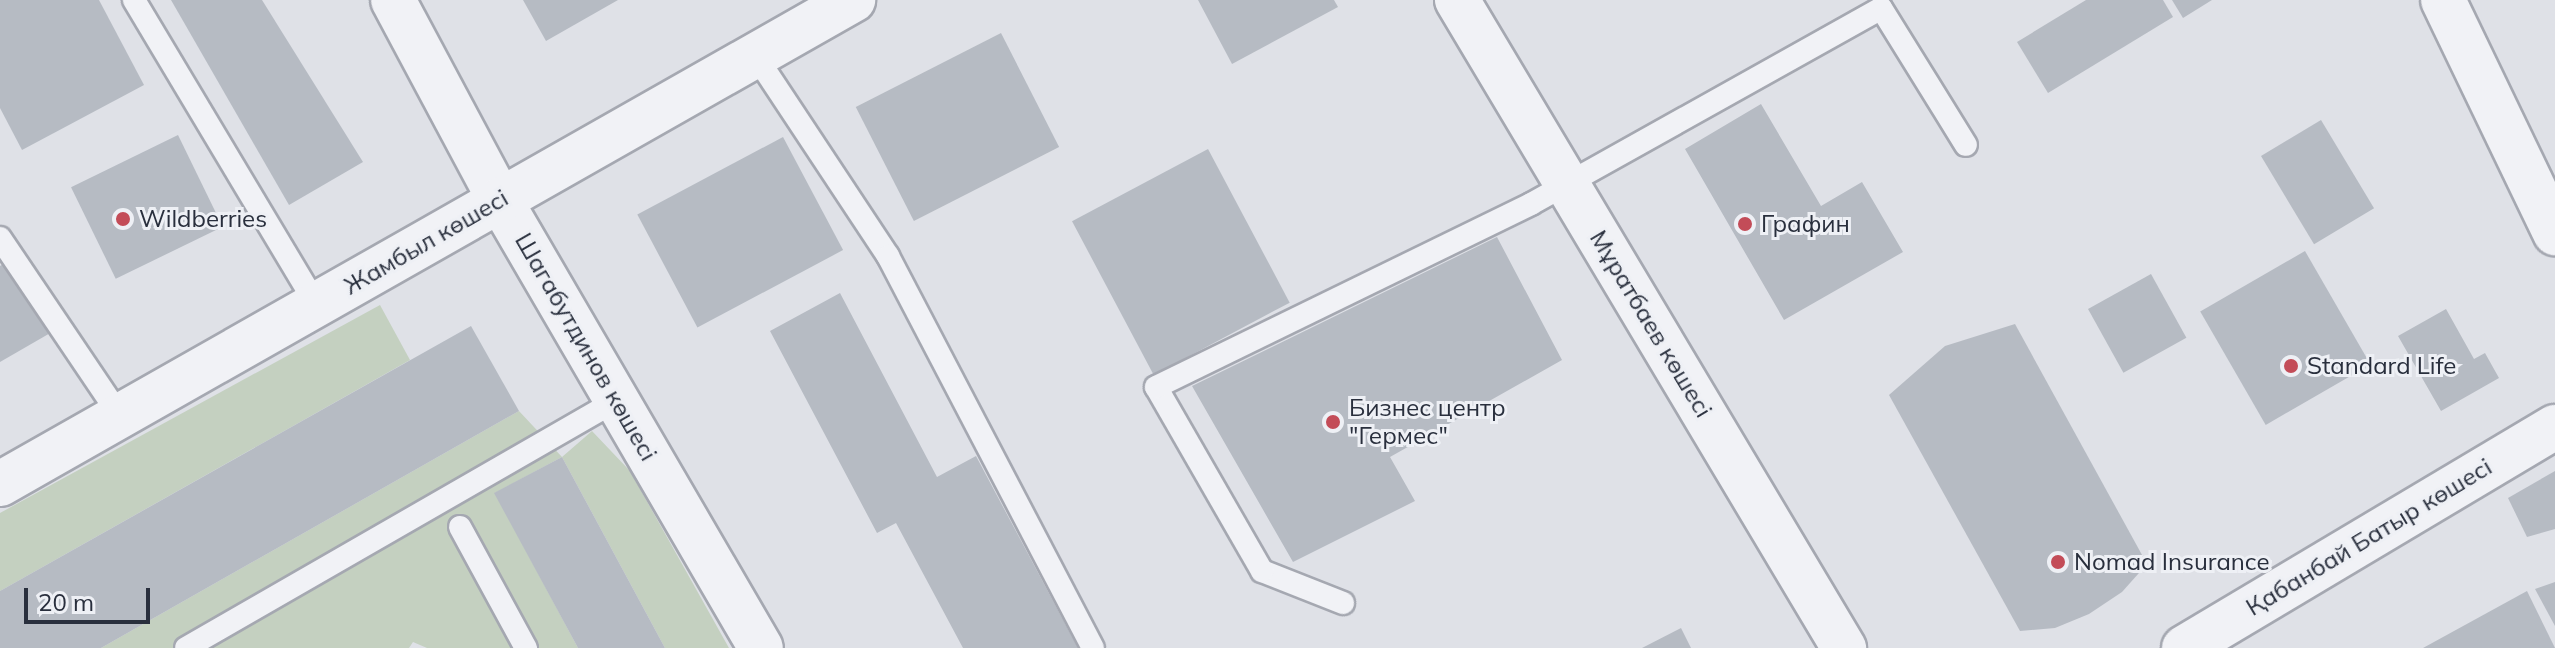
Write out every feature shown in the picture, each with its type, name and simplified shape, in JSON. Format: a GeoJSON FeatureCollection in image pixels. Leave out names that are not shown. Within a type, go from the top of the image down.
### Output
{"type":"FeatureCollection","features":[{"type":"Feature","properties":{"kind":"street","name":"Шагабутдинов көшесі"},"geometry":{"type":"LineString","coordinates":[[393,0],[500,200],[761,648]]}},
{"type":"Feature","properties":{"kind":"street","name":"Жамбыл көшесі"},"geometry":{"type":"LineString","coordinates":[[0,484],[853,0]]}},
{"type":"Feature","properties":{"kind":"street","name":"Мұратбаев көшесі"},"geometry":{"type":"LineString","coordinates":[[1457,0],[1844,648]]}},
{"type":"Feature","properties":{"kind":"street"},"geometry":{"type":"LineString","coordinates":[[2443,0],[2555,233]]}},
{"type":"Feature","properties":{"kind":"street","name":"Қабанбай Батыр көшесі"},"geometry":{"type":"LineString","coordinates":[[2184,648],[2555,427]]}},
{"type":"Feature","properties":{"kind":"lane"},"geometry":{"type":"LineString","coordinates":[[134,0],[316,304]]}},
{"type":"Feature","properties":{"kind":"lane"},"geometry":{"type":"LineString","coordinates":[[1343,603],[1262,571],[1156,387],[1567,184],[1881,8],[1966,145]]}},
{"type":"Feature","properties":{"kind":"lane"},"geometry":{"type":"LineString","coordinates":[[755,55],[888,256],[1093,648]]}},
{"type":"Feature","properties":{"kind":"lane"},"geometry":{"type":"LineString","coordinates":[[0,238],[120,416]]}},
{"type":"Feature","properties":{"kind":"lane"},"geometry":{"type":"LineString","coordinates":[[186,648],[617,400]]}},
{"type":"Feature","properties":{"kind":"lane"},"geometry":{"type":"LineString","coordinates":[[460,527],[526,648]]}},
{"type":"Feature","properties":{"kind":"green space"},"geometry":{"type":"Polygon","coordinates":[[[380,305],[410,360],[0,591],[0,513],[380,305]]]}},
{"type":"Feature","properties":{"kind":"green space"},"geometry":{"type":"Polygon","coordinates":[[[519,411],[562,457],[495,493],[578,648],[427,648],[413,642],[409,648],[101,648],[519,411]]]}},
{"type":"Feature","properties":{"kind":"green space"},"geometry":{"type":"Polygon","coordinates":[[[592,431],[630,471],[729,648],[665,648],[562,457],[592,431]]]}},
{"type":"Feature","properties":{"kind":"building"},"geometry":{"type":"Polygon","coordinates":[[[0,0],[99,0],[144,85],[22,150],[0,108],[0,0]]]}},
{"type":"Feature","properties":{"kind":"building"},"geometry":{"type":"Polygon","coordinates":[[[171,0],[262,0],[363,162],[289,205],[171,0]]]}},
{"type":"Feature","properties":{"kind":"building"},"geometry":{"type":"Polygon","coordinates":[[[523,0],[618,0],[546,41],[523,0]]]}},
{"type":"Feature","properties":{"kind":"building"},"geometry":{"type":"Polygon","coordinates":[[[1198,0],[1334,0],[1338,7],[1232,64],[1198,0]]]}},
{"type":"Feature","properties":{"kind":"building"},"geometry":{"type":"Polygon","coordinates":[[[2086,0],[2163,0],[2173,17],[2048,93],[2017,42],[2086,0]]]}},
{"type":"Feature","properties":{"kind":"building"},"geometry":{"type":"Polygon","coordinates":[[[2172,0],[2212,0],[2183,18],[2172,0]]]}},
{"type":"Feature","properties":{"kind":"building"},"geometry":{"type":"Polygon","coordinates":[[[1001,33],[1059,147],[914,221],[856,107],[1001,33]]]}},
{"type":"Feature","properties":{"kind":"building"},"geometry":{"type":"Polygon","coordinates":[[[1761,104],[1821,206],[1862,182],[1903,252],[1784,320],[1685,149],[1761,104]]]}},
{"type":"Feature","properties":{"kind":"building"},"geometry":{"type":"Polygon","coordinates":[[[2321,120],[2374,208],[2314,244],[2261,156],[2321,120]]]}},
{"type":"Feature","properties":{"kind":"building"},"geometry":{"type":"Polygon","coordinates":[[[178,135],[223,227],[116,279],[71,187],[178,135]]]}},
{"type":"Feature","properties":{"kind":"building"},"geometry":{"type":"Polygon","coordinates":[[[783,137],[843,250],[697,327],[637,214],[783,137]]]}},
{"type":"Feature","properties":{"kind":"building"},"geometry":{"type":"Polygon","coordinates":[[[1208,149],[1290,303],[1154,375],[1072,221],[1208,149]]]}},
{"type":"Feature","properties":{"kind":"building","name":"Бизнес центр \"Гермес\""},"geometry":{"type":"Polygon","coordinates":[[[1497,237],[1562,360],[1390,457],[1415,501],[1293,562],[1192,386],[1497,237]]]}},
{"type":"Feature","properties":{"kind":"building"},"geometry":{"type":"Polygon","coordinates":[[[2305,251],[2370,364],[2266,425],[2200,312],[2305,251]]]}},
{"type":"Feature","properties":{"kind":"building"},"geometry":{"type":"Polygon","coordinates":[[[10,260],[52,332],[0,362],[0,266],[10,260]]]}},
{"type":"Feature","properties":{"kind":"building"},"geometry":{"type":"Polygon","coordinates":[[[2151,274],[2186,338],[2123,373],[2088,309],[2151,274]]]}},
{"type":"Feature","properties":{"kind":"building"},"geometry":{"type":"Polygon","coordinates":[[[840,293],[937,477],[976,456],[1078,648],[963,648],[896,523],[877,533],[770,331],[840,293]]]}},
{"type":"Feature","properties":{"kind":"building"},"geometry":{"type":"Polygon","coordinates":[[[2446,309],[2474,359],[2485,353],[2499,378],[2441,411],[2398,336],[2446,309]]]}},
{"type":"Feature","properties":{"kind":"building"},"geometry":{"type":"Polygon","coordinates":[[[2015,324],[2147,564],[2122,592],[2089,614],[2055,628],[2020,631],[1889,395],[1945,346],[2015,324]]]}},
{"type":"Feature","properties":{"kind":"building"},"geometry":{"type":"Polygon","coordinates":[[[471,326],[519,411],[101,648],[0,648],[0,591],[471,326]]]}},
{"type":"Feature","properties":{"kind":"building"},"geometry":{"type":"Polygon","coordinates":[[[562,457],[665,648],[578,648],[494,493],[562,457]]]}},
{"type":"Feature","properties":{"kind":"building"},"geometry":{"type":"Polygon","coordinates":[[[2555,471],[2555,529],[2527,537],[2508,498],[2555,471]]]}},
{"type":"Feature","properties":{"kind":"building"},"geometry":{"type":"Polygon","coordinates":[[[2555,582],[2555,626],[2535,589],[2555,582]]]}},
{"type":"Feature","properties":{"kind":"building"},"geometry":{"type":"Polygon","coordinates":[[[2527,591],[2555,648],[2423,648],[2527,591]]]}},
{"type":"Feature","properties":{"kind":"building"},"geometry":{"type":"Polygon","coordinates":[[[1681,628],[1691,648],[1642,648],[1681,628]]]}},
{"type":"Feature","properties":{"kind":"place","name":"Wildberries"},"geometry":{"type":"Point","coordinates":[123,219]}},
{"type":"Feature","properties":{"kind":"place","name":"Графин"},"geometry":{"type":"Point","coordinates":[1745,224]}},
{"type":"Feature","properties":{"kind":"place","name":"Standard Life"},"geometry":{"type":"Point","coordinates":[2291,366]}},
{"type":"Feature","properties":{"kind":"place","name":"Бизнес центр \"Гермес\""},"geometry":{"type":"Point","coordinates":[1333,422]}},
{"type":"Feature","properties":{"kind":"place","name":"Nomad Insurance"},"geometry":{"type":"Point","coordinates":[2058,562]}}]}
